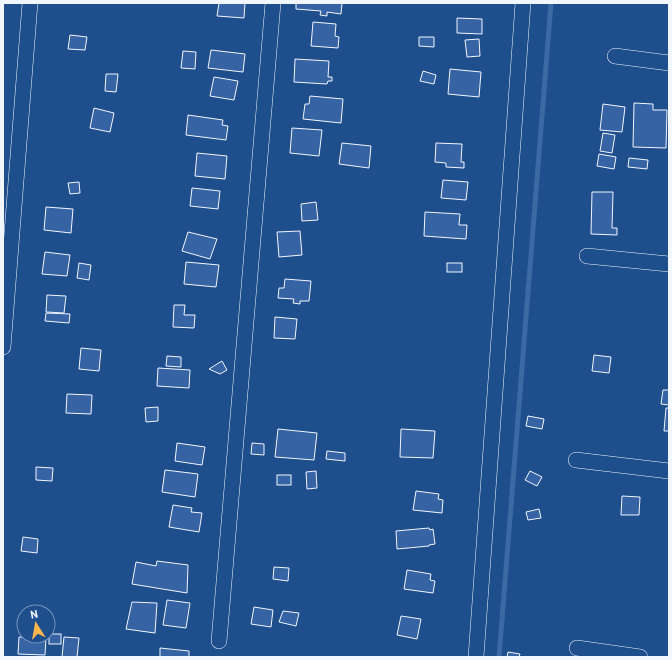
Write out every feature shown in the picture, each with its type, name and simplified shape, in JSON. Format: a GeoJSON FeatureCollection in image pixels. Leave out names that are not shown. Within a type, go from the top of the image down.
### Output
{"type":"FeatureCollection","features":[{"type":"Feature","properties":{"kind":"street"},"geometry":{"type":"LineString","coordinates":[[3,347],[30,3]]}},
{"type":"Feature","properties":{"kind":"street"},"geometry":{"type":"LineString","coordinates":[[219,641],[273,3]]}},
{"type":"Feature","properties":{"kind":"street"},"geometry":{"type":"LineString","coordinates":[[476,657],[523,3]]}},
{"type":"Feature","properties":{"kind":"street"},"geometry":{"type":"LineString","coordinates":[[615,56],[669,63]]}},
{"type":"Feature","properties":{"kind":"street"},"geometry":{"type":"LineString","coordinates":[[587,256],[669,264]]}},
{"type":"Feature","properties":{"kind":"street"},"geometry":{"type":"LineString","coordinates":[[576,460],[669,471]]}},
{"type":"Feature","properties":{"kind":"street"},"geometry":{"type":"LineString","coordinates":[[577,648],[640,657]]}},
{"type":"Feature","properties":{"kind":"building"},"geometry":{"type":"Polygon","coordinates":[[[219,3],[245,3],[244,18],[217,16],[219,3]]]}},
{"type":"Feature","properties":{"kind":"building"},"geometry":{"type":"Polygon","coordinates":[[[296,3],[342,3],[341,14],[327,12],[327,16],[320,15],[321,11],[296,9],[296,3]]]}},
{"type":"Feature","properties":{"kind":"building"},"geometry":{"type":"Polygon","coordinates":[[[457,18],[482,19],[482,34],[457,33],[457,18]]]}},
{"type":"Feature","properties":{"kind":"building"},"geometry":{"type":"Polygon","coordinates":[[[313,22],[336,24],[335,36],[339,37],[338,48],[311,46],[313,22]]]}},
{"type":"Feature","properties":{"kind":"building"},"geometry":{"type":"Polygon","coordinates":[[[70,35],[87,37],[85,50],[68,49],[70,35]]]}},
{"type":"Feature","properties":{"kind":"building"},"geometry":{"type":"Polygon","coordinates":[[[419,37],[434,37],[434,47],[419,46],[419,37]]]}},
{"type":"Feature","properties":{"kind":"building"},"geometry":{"type":"Polygon","coordinates":[[[479,39],[480,56],[467,57],[465,40],[479,39]]]}},
{"type":"Feature","properties":{"kind":"building"},"geometry":{"type":"Polygon","coordinates":[[[211,50],[245,54],[243,72],[208,68],[211,50]]]}},
{"type":"Feature","properties":{"kind":"building"},"geometry":{"type":"Polygon","coordinates":[[[183,51],[196,52],[195,69],[181,68],[183,51]]]}},
{"type":"Feature","properties":{"kind":"building"},"geometry":{"type":"Polygon","coordinates":[[[295,59],[329,61],[328,77],[332,77],[332,81],[328,81],[327,84],[294,82],[295,59]]]}},
{"type":"Feature","properties":{"kind":"building"},"geometry":{"type":"Polygon","coordinates":[[[450,69],[481,72],[479,97],[448,94],[450,69]]]}},
{"type":"Feature","properties":{"kind":"building"},"geometry":{"type":"Polygon","coordinates":[[[423,71],[436,75],[434,84],[420,81],[423,71]]]}},
{"type":"Feature","properties":{"kind":"building"},"geometry":{"type":"Polygon","coordinates":[[[106,74],[118,74],[116,92],[105,91],[106,74]]]}},
{"type":"Feature","properties":{"kind":"building"},"geometry":{"type":"Polygon","coordinates":[[[214,77],[238,81],[234,100],[210,96],[214,77]]]}},
{"type":"Feature","properties":{"kind":"building"},"geometry":{"type":"Polygon","coordinates":[[[310,96],[343,99],[341,123],[303,119],[305,104],[309,104],[310,96]]]}},
{"type":"Feature","properties":{"kind":"building"},"geometry":{"type":"Polygon","coordinates":[[[634,103],[653,104],[653,110],[667,110],[666,148],[633,147],[634,103]]]}},
{"type":"Feature","properties":{"kind":"building"},"geometry":{"type":"Polygon","coordinates":[[[603,104],[625,107],[622,132],[600,130],[603,104]]]}},
{"type":"Feature","properties":{"kind":"building"},"geometry":{"type":"Polygon","coordinates":[[[94,108],[114,113],[110,132],[90,128],[94,108]]]}},
{"type":"Feature","properties":{"kind":"building"},"geometry":{"type":"Polygon","coordinates":[[[188,115],[223,120],[222,125],[228,126],[226,140],[186,135],[188,115]]]}},
{"type":"Feature","properties":{"kind":"building"},"geometry":{"type":"Polygon","coordinates":[[[292,128],[322,130],[319,156],[290,153],[292,128]]]}},
{"type":"Feature","properties":{"kind":"building"},"geometry":{"type":"Polygon","coordinates":[[[603,133],[615,135],[612,153],[600,151],[603,133]]]}},
{"type":"Feature","properties":{"kind":"building"},"geometry":{"type":"Polygon","coordinates":[[[342,143],[371,146],[369,168],[339,164],[342,143]]]}},
{"type":"Feature","properties":{"kind":"building"},"geometry":{"type":"Polygon","coordinates":[[[436,143],[462,144],[461,162],[464,162],[464,168],[446,167],[446,163],[435,162],[436,143]]]}},
{"type":"Feature","properties":{"kind":"building"},"geometry":{"type":"Polygon","coordinates":[[[197,153],[227,156],[225,179],[195,176],[197,153]]]}},
{"type":"Feature","properties":{"kind":"building"},"geometry":{"type":"Polygon","coordinates":[[[599,154],[616,157],[614,169],[597,166],[599,154]]]}},
{"type":"Feature","properties":{"kind":"building"},"geometry":{"type":"Polygon","coordinates":[[[629,158],[648,160],[647,169],[628,167],[629,158]]]}},
{"type":"Feature","properties":{"kind":"building"},"geometry":{"type":"Polygon","coordinates":[[[443,180],[468,182],[466,200],[441,198],[443,180]]]}},
{"type":"Feature","properties":{"kind":"building"},"geometry":{"type":"Polygon","coordinates":[[[79,182],[80,193],[70,194],[68,183],[79,182]]]}},
{"type":"Feature","properties":{"kind":"building"},"geometry":{"type":"Polygon","coordinates":[[[192,188],[220,191],[218,209],[190,206],[192,188]]]}},
{"type":"Feature","properties":{"kind":"building"},"geometry":{"type":"Polygon","coordinates":[[[592,192],[613,192],[612,228],[617,228],[617,235],[591,234],[592,192]]]}},
{"type":"Feature","properties":{"kind":"building"},"geometry":{"type":"Polygon","coordinates":[[[316,202],[318,220],[302,221],[301,204],[316,202]]]}},
{"type":"Feature","properties":{"kind":"building"},"geometry":{"type":"Polygon","coordinates":[[[46,207],[73,209],[71,233],[44,230],[46,207]]]}},
{"type":"Feature","properties":{"kind":"building"},"geometry":{"type":"Polygon","coordinates":[[[425,212],[460,214],[459,225],[467,225],[466,239],[424,236],[425,212]]]}},
{"type":"Feature","properties":{"kind":"building"},"geometry":{"type":"Polygon","coordinates":[[[300,231],[302,255],[279,257],[277,232],[300,231]]]}},
{"type":"Feature","properties":{"kind":"building"},"geometry":{"type":"Polygon","coordinates":[[[188,232],[217,239],[210,259],[182,251],[188,232]]]}},
{"type":"Feature","properties":{"kind":"building"},"geometry":{"type":"Polygon","coordinates":[[[45,252],[70,255],[67,276],[42,274],[45,252]]]}},
{"type":"Feature","properties":{"kind":"building"},"geometry":{"type":"Polygon","coordinates":[[[186,262],[219,265],[216,287],[184,284],[186,262]]]}},
{"type":"Feature","properties":{"kind":"building"},"geometry":{"type":"Polygon","coordinates":[[[79,263],[91,265],[89,280],[77,278],[79,263]]]}},
{"type":"Feature","properties":{"kind":"building"},"geometry":{"type":"Polygon","coordinates":[[[447,263],[462,263],[462,272],[447,272],[447,263]]]}},
{"type":"Feature","properties":{"kind":"building"},"geometry":{"type":"Polygon","coordinates":[[[285,279],[311,281],[309,301],[300,301],[300,304],[293,303],[294,299],[278,298],[279,288],[284,288],[285,279]]]}},
{"type":"Feature","properties":{"kind":"building"},"geometry":{"type":"Polygon","coordinates":[[[47,295],[66,296],[64,313],[46,312],[47,295]]]}},
{"type":"Feature","properties":{"kind":"building"},"geometry":{"type":"Polygon","coordinates":[[[174,305],[185,305],[184,315],[195,315],[194,328],[173,327],[174,305]]]}},
{"type":"Feature","properties":{"kind":"building"},"geometry":{"type":"Polygon","coordinates":[[[46,313],[70,314],[69,323],[45,321],[46,313]]]}},
{"type":"Feature","properties":{"kind":"building"},"geometry":{"type":"Polygon","coordinates":[[[275,317],[297,319],[295,339],[274,338],[275,317]]]}},
{"type":"Feature","properties":{"kind":"building"},"geometry":{"type":"Polygon","coordinates":[[[81,348],[101,350],[99,371],[79,369],[81,348]]]}},
{"type":"Feature","properties":{"kind":"building"},"geometry":{"type":"Polygon","coordinates":[[[594,355],[611,357],[609,373],[592,371],[594,355]]]}},
{"type":"Feature","properties":{"kind":"building"},"geometry":{"type":"Polygon","coordinates":[[[167,356],[181,357],[181,367],[166,366],[167,356]]]}},
{"type":"Feature","properties":{"kind":"building"},"geometry":{"type":"Polygon","coordinates":[[[222,361],[227,370],[220,374],[209,369],[222,361]]]}},
{"type":"Feature","properties":{"kind":"building"},"geometry":{"type":"Polygon","coordinates":[[[158,368],[190,370],[189,388],[157,386],[158,368]]]}},
{"type":"Feature","properties":{"kind":"building"},"geometry":{"type":"Polygon","coordinates":[[[663,390],[669,390],[669,405],[661,404],[663,390]]]}},
{"type":"Feature","properties":{"kind":"building"},"geometry":{"type":"Polygon","coordinates":[[[67,394],[92,395],[91,414],[66,413],[67,394]]]}},
{"type":"Feature","properties":{"kind":"building"},"geometry":{"type":"Polygon","coordinates":[[[158,407],[158,421],[146,422],[145,408],[158,407]]]}},
{"type":"Feature","properties":{"kind":"building"},"geometry":{"type":"Polygon","coordinates":[[[666,408],[669,408],[669,431],[664,431],[666,408]]]}},
{"type":"Feature","properties":{"kind":"building"},"geometry":{"type":"Polygon","coordinates":[[[528,416],[544,419],[542,429],[526,426],[528,416]]]}},
{"type":"Feature","properties":{"kind":"building"},"geometry":{"type":"Polygon","coordinates":[[[278,429],[317,433],[314,460],[275,457],[278,429]]]}},
{"type":"Feature","properties":{"kind":"building"},"geometry":{"type":"Polygon","coordinates":[[[401,429],[435,431],[433,458],[400,457],[401,429]]]}},
{"type":"Feature","properties":{"kind":"building"},"geometry":{"type":"Polygon","coordinates":[[[177,443],[205,447],[202,465],[175,461],[177,443]]]}},
{"type":"Feature","properties":{"kind":"building"},"geometry":{"type":"Polygon","coordinates":[[[252,443],[264,444],[264,455],[251,454],[252,443]]]}},
{"type":"Feature","properties":{"kind":"building"},"geometry":{"type":"Polygon","coordinates":[[[327,451],[345,453],[345,461],[326,459],[327,451]]]}},
{"type":"Feature","properties":{"kind":"building"},"geometry":{"type":"Polygon","coordinates":[[[36,467],[53,468],[52,481],[36,480],[36,467]]]}},
{"type":"Feature","properties":{"kind":"building"},"geometry":{"type":"Polygon","coordinates":[[[165,470],[198,474],[195,497],[162,492],[165,470]]]}},
{"type":"Feature","properties":{"kind":"building"},"geometry":{"type":"Polygon","coordinates":[[[316,471],[317,488],[307,489],[306,472],[316,471]]]}},
{"type":"Feature","properties":{"kind":"building"},"geometry":{"type":"Polygon","coordinates":[[[530,471],[542,477],[537,486],[525,480],[530,471]]]}},
{"type":"Feature","properties":{"kind":"building"},"geometry":{"type":"Polygon","coordinates":[[[277,475],[291,475],[291,485],[277,485],[277,475]]]}},
{"type":"Feature","properties":{"kind":"building"},"geometry":{"type":"Polygon","coordinates":[[[416,491],[439,494],[438,499],[443,500],[442,513],[413,510],[416,491]]]}},
{"type":"Feature","properties":{"kind":"building"},"geometry":{"type":"Polygon","coordinates":[[[622,496],[640,497],[639,515],[621,515],[622,496]]]}},
{"type":"Feature","properties":{"kind":"building"},"geometry":{"type":"Polygon","coordinates":[[[173,505],[192,508],[191,512],[202,513],[199,532],[169,527],[173,505]]]}},
{"type":"Feature","properties":{"kind":"building"},"geometry":{"type":"Polygon","coordinates":[[[539,509],[541,518],[528,520],[526,512],[539,509]]]}},
{"type":"Feature","properties":{"kind":"building"},"geometry":{"type":"Polygon","coordinates":[[[429,528],[430,530],[433,529],[435,544],[429,546],[397,549],[396,531],[429,528]]]}},
{"type":"Feature","properties":{"kind":"building"},"geometry":{"type":"Polygon","coordinates":[[[23,537],[38,539],[37,553],[21,551],[23,537]]]}},
{"type":"Feature","properties":{"kind":"building"},"geometry":{"type":"Polygon","coordinates":[[[157,561],[188,565],[187,593],[132,584],[136,562],[156,566],[157,561]]]}},
{"type":"Feature","properties":{"kind":"building"},"geometry":{"type":"Polygon","coordinates":[[[274,567],[289,568],[288,581],[273,579],[274,567]]]}},
{"type":"Feature","properties":{"kind":"building"},"geometry":{"type":"Polygon","coordinates":[[[407,570],[431,574],[430,580],[435,581],[433,593],[404,589],[407,570]]]}},
{"type":"Feature","properties":{"kind":"building"},"geometry":{"type":"Polygon","coordinates":[[[167,600],[190,603],[186,628],[163,625],[167,600]]]}},
{"type":"Feature","properties":{"kind":"building"},"geometry":{"type":"Polygon","coordinates":[[[132,602],[157,603],[155,633],[126,629],[132,602]]]}},
{"type":"Feature","properties":{"kind":"building"},"geometry":{"type":"Polygon","coordinates":[[[254,607],[273,610],[271,627],[251,624],[254,607]]]}},
{"type":"Feature","properties":{"kind":"building"},"geometry":{"type":"Polygon","coordinates":[[[283,611],[299,613],[296,626],[279,622],[283,611]]]}},
{"type":"Feature","properties":{"kind":"building"},"geometry":{"type":"Polygon","coordinates":[[[401,616],[421,619],[417,639],[397,635],[401,616]]]}},
{"type":"Feature","properties":{"kind":"building"},"geometry":{"type":"Polygon","coordinates":[[[56,634],[61,634],[61,644],[56,644],[56,634]]]}},
{"type":"Feature","properties":{"kind":"building"},"geometry":{"type":"Polygon","coordinates":[[[64,637],[79,638],[77,657],[62,657],[64,637]]]}},
{"type":"Feature","properties":{"kind":"building"},"geometry":{"type":"Polygon","coordinates":[[[19,644],[46,644],[45,655],[18,654],[19,644]]]}},
{"type":"Feature","properties":{"kind":"building"},"geometry":{"type":"Polygon","coordinates":[[[160,648],[189,651],[189,657],[160,657],[160,648]]]}},
{"type":"Feature","properties":{"kind":"building"},"geometry":{"type":"Polygon","coordinates":[[[508,652],[520,654],[519,657],[507,657],[508,652]]]}},
{"type":"Feature","properties":{"kind":"waterway"},"geometry":{"type":"LineString","coordinates":[[499,657],[551,3]]}}]}
